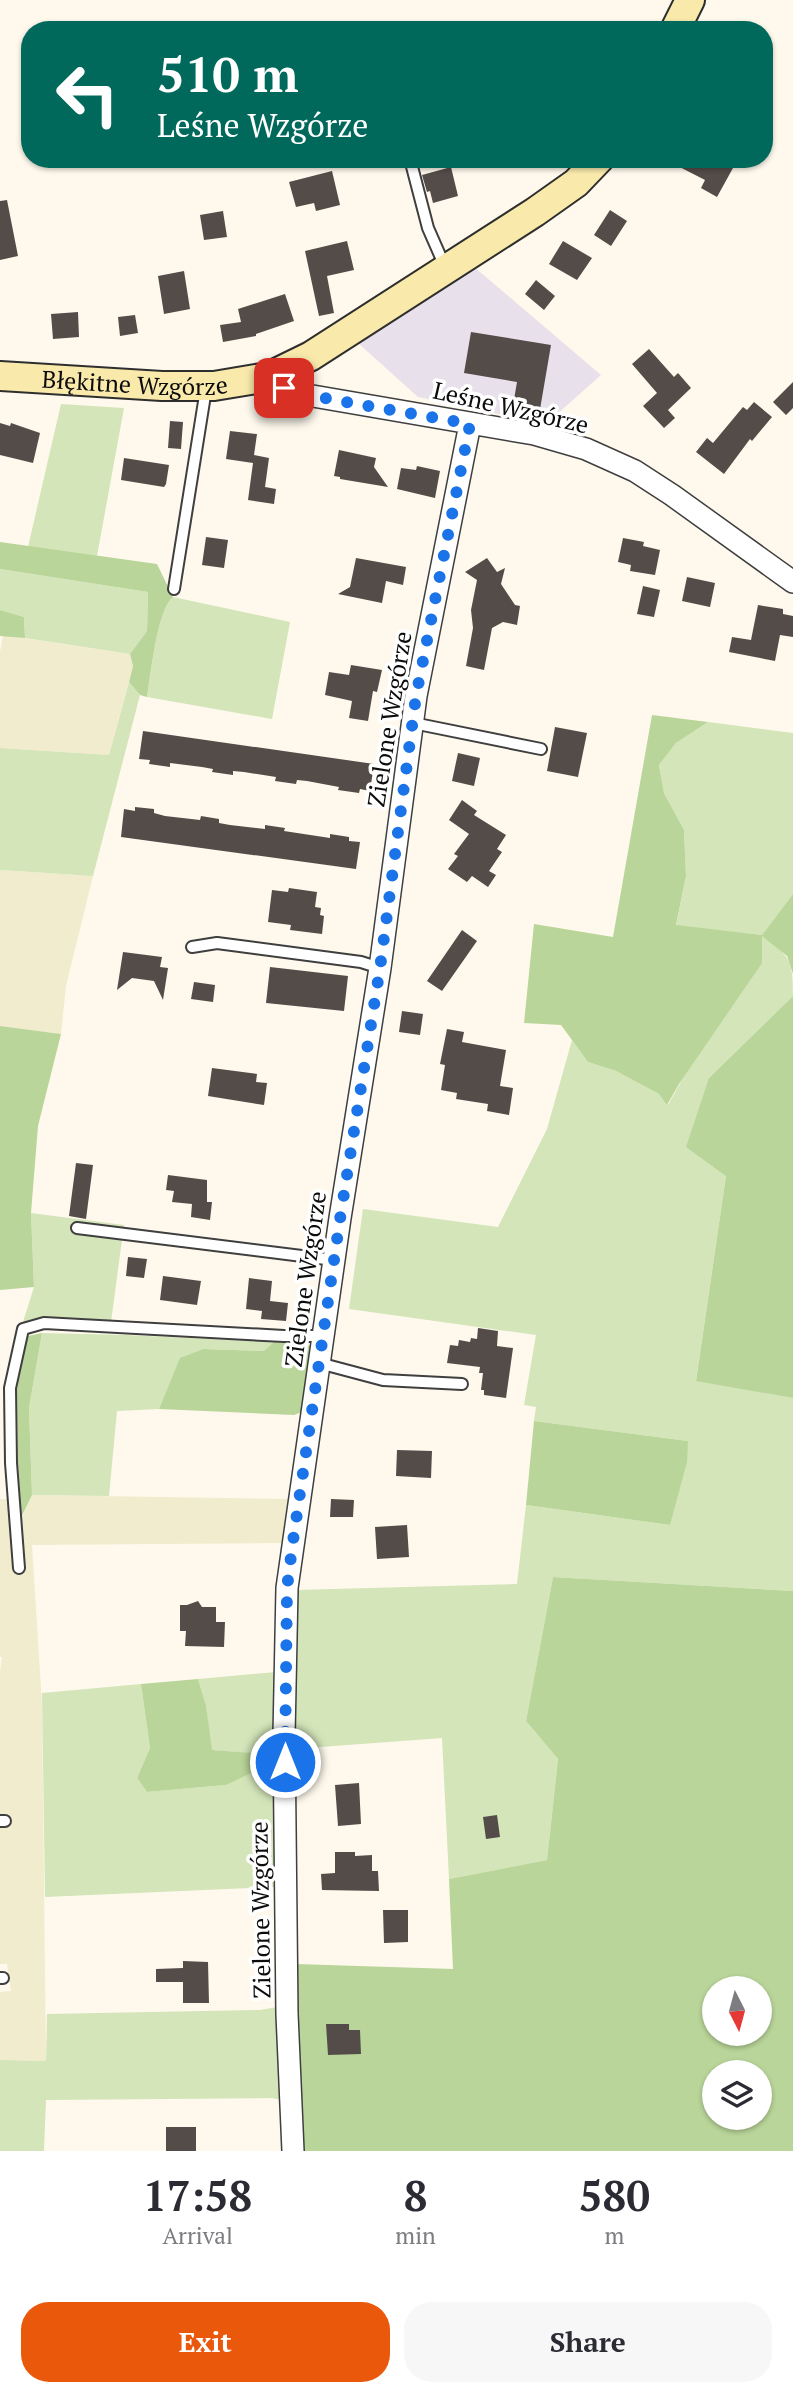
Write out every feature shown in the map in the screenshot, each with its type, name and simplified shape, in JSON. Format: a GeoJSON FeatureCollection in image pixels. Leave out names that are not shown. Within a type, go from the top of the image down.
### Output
{"type":"FeatureCollection","features":[{"type":"Feature","properties":{"kind":"street"},"geometry":{"type":"LineString","coordinates":[[679,21],[690,0]]}},
{"type":"Feature","properties":{"kind":"street","name":"Błękitne Wzgórze"},"geometry":{"type":"LineString","coordinates":[[0,376],[206,386],[242,383],[268,377],[311,356],[446,269],[576,183],[590,168]]}},
{"type":"Feature","properties":{"kind":"street","name":"Leśne Wzgórze"},"geometry":{"type":"LineString","coordinates":[[268,377],[284,388],[307,395],[534,434],[586,449],[635,471],[793,582]]}},
{"type":"Feature","properties":{"kind":"street","name":"Zielone Wzgórze"},"geometry":{"type":"LineString","coordinates":[[293,2151],[287,2014],[284,1735],[287,1588],[322,1336],[380,968],[413,723],[470,424]]}},
{"type":"Feature","properties":{"kind":"lane"},"geometry":{"type":"LineString","coordinates":[[412,168],[428,228],[446,269]]}},
{"type":"Feature","properties":{"kind":"lane"},"geometry":{"type":"LineString","coordinates":[[174,589],[206,386]]}},
{"type":"Feature","properties":{"kind":"lane"},"geometry":{"type":"LineString","coordinates":[[413,723],[541,749]]}},
{"type":"Feature","properties":{"kind":"lane"},"geometry":{"type":"LineString","coordinates":[[192,947],[218,943],[361,962],[380,968]]}},
{"type":"Feature","properties":{"kind":"lane"},"geometry":{"type":"LineString","coordinates":[[77,1228],[334,1260]]}},
{"type":"Feature","properties":{"kind":"lane"},"geometry":{"type":"LineString","coordinates":[[19,1568],[11,1463],[10,1388],[23,1329],[44,1323],[322,1336]]}},
{"type":"Feature","properties":{"kind":"lane"},"geometry":{"type":"LineString","coordinates":[[319,1363],[383,1380],[462,1384]]}},
{"type":"Feature","properties":{"kind":"shaded area"},"geometry":{"type":"Polygon","coordinates":[[[473,266],[601,375],[546,424],[418,397],[358,343],[473,266]]]}},
{"type":"Feature","properties":{"kind":"shaded area"},"geometry":{"type":"Polygon","coordinates":[[[3,635],[130,654],[133,666],[109,755],[0,748],[0,652],[3,635]]]}},
{"type":"Feature","properties":{"kind":"shaded area"},"geometry":{"type":"Polygon","coordinates":[[[0,870],[93,876],[66,986],[61,1034],[0,1026],[0,870]]]}},
{"type":"Feature","properties":{"kind":"shaded area"},"geometry":{"type":"Polygon","coordinates":[[[32,1495],[290,1499],[287,1543],[32,1545],[42,1703],[46,2061],[0,2060],[0,1992],[11,1991],[7,1964],[0,1964],[0,1499],[10,1499],[21,1520],[32,1495]]]}},
{"type":"Feature","properties":{"kind":"green space"},"geometry":{"type":"Polygon","coordinates":[[[61,404],[124,408],[97,556],[28,547],[61,404]]]}},
{"type":"Feature","properties":{"kind":"green space"},"geometry":{"type":"Polygon","coordinates":[[[0,542],[157,564],[173,597],[167,604],[159,628],[147,697],[140,695],[129,682],[133,666],[130,654],[147,631],[148,592],[0,569],[0,542]]]}},
{"type":"Feature","properties":{"kind":"green space"},"geometry":{"type":"Polygon","coordinates":[[[0,569],[148,592],[147,631],[130,654],[25,638],[24,617],[0,610],[0,569]]]}},
{"type":"Feature","properties":{"kind":"green space"},"geometry":{"type":"Polygon","coordinates":[[[173,597],[290,622],[272,719],[147,697],[159,629],[167,604],[173,597]]]}},
{"type":"Feature","properties":{"kind":"green space"},"geometry":{"type":"Polygon","coordinates":[[[0,610],[24,617],[25,638],[0,636],[0,610]]]}},
{"type":"Feature","properties":{"kind":"green space"},"geometry":{"type":"Polygon","coordinates":[[[129,682],[140,695],[93,876],[0,870],[0,748],[109,755],[129,682]]]}},
{"type":"Feature","properties":{"kind":"green space"},"geometry":{"type":"Polygon","coordinates":[[[652,715],[708,722],[676,743],[659,765],[664,793],[684,830],[686,876],[676,925],[762,935],[793,894],[793,974],[787,956],[762,936],[762,963],[667,1105],[659,1094],[616,1071],[588,1062],[561,1025],[524,1023],[534,924],[613,937],[652,715]]]}},
{"type":"Feature","properties":{"kind":"green space"},"geometry":{"type":"Polygon","coordinates":[[[708,722],[793,733],[793,894],[762,935],[676,926],[686,876],[684,830],[664,793],[659,765],[676,743],[708,722]]]}},
{"type":"Feature","properties":{"kind":"green space"},"geometry":{"type":"Polygon","coordinates":[[[762,935],[788,960],[791,966],[793,996],[709,1078],[726,1176],[696,1380],[793,1398],[793,1591],[553,1577],[526,1721],[558,1759],[547,1860],[449,1879],[442,1738],[294,1749],[295,1590],[517,1584],[526,1505],[670,1525],[688,1441],[534,1421],[536,1407],[524,1405],[536,1335],[349,1309],[363,1209],[498,1227],[547,1129],[572,1040],[588,1062],[616,1071],[659,1094],[668,1105],[762,935]]]}},
{"type":"Feature","properties":{"kind":"green space"},"geometry":{"type":"Polygon","coordinates":[[[793,996],[793,1398],[696,1381],[726,1176],[686,1147],[709,1078],[793,996]]]}},
{"type":"Feature","properties":{"kind":"green space"},"geometry":{"type":"Polygon","coordinates":[[[0,1026],[61,1034],[38,1126],[31,1213],[34,1287],[0,1290],[0,1026]]]}},
{"type":"Feature","properties":{"kind":"green space"},"geometry":{"type":"Polygon","coordinates":[[[31,1213],[124,1225],[111,1322],[40,1317],[23,1322],[34,1287],[31,1213]]]}},
{"type":"Feature","properties":{"kind":"green space"},"geometry":{"type":"Polygon","coordinates":[[[42,1333],[274,1342],[265,1351],[203,1349],[181,1358],[159,1409],[117,1411],[109,1496],[32,1495],[29,1408],[42,1333]]]}},
{"type":"Feature","properties":{"kind":"green space"},"geometry":{"type":"Polygon","coordinates":[[[42,1333],[29,1408],[32,1495],[21,1518],[10,1499],[18,1493],[17,1386],[28,1336],[42,1333]]]}},
{"type":"Feature","properties":{"kind":"green space"},"geometry":{"type":"Polygon","coordinates":[[[274,1342],[312,1346],[302,1412],[294,1415],[159,1409],[180,1358],[203,1349],[264,1351],[274,1342]]]}},
{"type":"Feature","properties":{"kind":"green space"},"geometry":{"type":"Polygon","coordinates":[[[534,1421],[688,1441],[687,1462],[670,1525],[526,1505],[534,1421]]]}},
{"type":"Feature","properties":{"kind":"green space"},"geometry":{"type":"Polygon","coordinates":[[[553,1577],[793,1591],[793,2151],[301,2151],[296,1964],[453,1969],[449,1879],[547,1860],[558,1759],[526,1721],[553,1577]]]}},
{"type":"Feature","properties":{"kind":"green space"},"geometry":{"type":"Polygon","coordinates":[[[276,1672],[279,1873],[275,1887],[45,1897],[42,1693],[141,1684],[150,1748],[137,1778],[147,1792],[226,1785],[264,1754],[211,1750],[206,1705],[198,1679],[276,1672]]]}},
{"type":"Feature","properties":{"kind":"green space"},"geometry":{"type":"Polygon","coordinates":[[[198,1679],[206,1705],[212,1750],[265,1754],[263,1767],[226,1785],[147,1792],[137,1778],[150,1748],[141,1684],[198,1679]]]}},
{"type":"Feature","properties":{"kind":"green space"},"geometry":{"type":"Polygon","coordinates":[[[278,2007],[283,2100],[46,2100],[44,2151],[0,2151],[0,2060],[46,2061],[47,2014],[260,2010],[278,2007]]]}},
{"type":"Feature","properties":{"kind":"building"},"geometry":{"type":"Polygon","coordinates":[[[451,168],[458,196],[433,203],[422,175],[451,168]]]}},
{"type":"Feature","properties":{"kind":"building"},"geometry":{"type":"Polygon","coordinates":[[[682,168],[733,168],[717,197],[701,188],[705,180],[682,168]]]}},
{"type":"Feature","properties":{"kind":"building"},"geometry":{"type":"Polygon","coordinates":[[[332,171],[340,205],[316,211],[314,203],[296,207],[289,182],[332,171]]]}},
{"type":"Feature","properties":{"kind":"building"},"geometry":{"type":"Polygon","coordinates":[[[7,200],[18,256],[0,260],[0,201],[7,200]]]}},
{"type":"Feature","properties":{"kind":"building"},"geometry":{"type":"Polygon","coordinates":[[[610,210],[627,221],[611,246],[594,235],[610,210]]]}},
{"type":"Feature","properties":{"kind":"building"},"geometry":{"type":"Polygon","coordinates":[[[223,211],[227,237],[204,240],[200,215],[223,211]]]}},
{"type":"Feature","properties":{"kind":"building"},"geometry":{"type":"Polygon","coordinates":[[[347,241],[354,270],[327,276],[334,313],[319,316],[305,251],[347,241]]]}},
{"type":"Feature","properties":{"kind":"building"},"geometry":{"type":"Polygon","coordinates":[[[563,241],[592,258],[577,280],[549,264],[563,241]]]}},
{"type":"Feature","properties":{"kind":"building"},"geometry":{"type":"Polygon","coordinates":[[[184,271],[190,309],[164,314],[158,276],[184,271]]]}},
{"type":"Feature","properties":{"kind":"building"},"geometry":{"type":"Polygon","coordinates":[[[536,280],[555,296],[544,310],[525,294],[536,280]]]}},
{"type":"Feature","properties":{"kind":"building"},"geometry":{"type":"Polygon","coordinates":[[[285,294],[294,321],[256,336],[223,342],[220,325],[241,322],[238,309],[285,294]]]}},
{"type":"Feature","properties":{"kind":"building"},"geometry":{"type":"Polygon","coordinates":[[[78,312],[79,337],[53,339],[51,314],[78,312]]]}},
{"type":"Feature","properties":{"kind":"building"},"geometry":{"type":"Polygon","coordinates":[[[135,315],[138,333],[120,336],[118,317],[135,315]]]}},
{"type":"Feature","properties":{"kind":"building"},"geometry":{"type":"Polygon","coordinates":[[[471,332],[551,345],[538,421],[511,417],[517,382],[464,373],[471,332]]]}},
{"type":"Feature","properties":{"kind":"building"},"geometry":{"type":"Polygon","coordinates":[[[649,349],[674,377],[678,373],[691,388],[668,410],[675,418],[664,428],[643,406],[657,393],[632,364],[649,349]]]}},
{"type":"Feature","properties":{"kind":"building"},"geometry":{"type":"Polygon","coordinates":[[[793,382],[793,408],[786,415],[773,402],[793,382]]]}},
{"type":"Feature","properties":{"kind":"building"},"geometry":{"type":"Polygon","coordinates":[[[754,402],[772,417],[752,441],[750,439],[724,474],[696,452],[707,438],[713,443],[743,407],[747,410],[754,402]]]}},
{"type":"Feature","properties":{"kind":"building"},"geometry":{"type":"Polygon","coordinates":[[[170,421],[183,422],[181,449],[168,448],[170,421]]]}},
{"type":"Feature","properties":{"kind":"building"},"geometry":{"type":"Polygon","coordinates":[[[0,423],[10,426],[11,423],[40,433],[33,463],[0,455],[0,423]]]}},
{"type":"Feature","properties":{"kind":"building"},"geometry":{"type":"Polygon","coordinates":[[[230,431],[257,434],[254,455],[269,458],[265,487],[276,489],[274,504],[248,500],[253,463],[226,459],[230,431]]]}},
{"type":"Feature","properties":{"kind":"building"},"geometry":{"type":"Polygon","coordinates":[[[339,450],[376,458],[374,467],[388,487],[334,476],[339,450]]]}},
{"type":"Feature","properties":{"kind":"building"},"geometry":{"type":"Polygon","coordinates":[[[124,458],[169,465],[164,487],[121,480],[124,458]]]}},
{"type":"Feature","properties":{"kind":"building"},"geometry":{"type":"Polygon","coordinates":[[[417,466],[440,471],[435,498],[397,489],[401,468],[416,470],[417,466]]]}},
{"type":"Feature","properties":{"kind":"building"},"geometry":{"type":"Polygon","coordinates":[[[206,537],[228,540],[224,568],[202,565],[206,537]]]}},
{"type":"Feature","properties":{"kind":"building"},"geometry":{"type":"Polygon","coordinates":[[[623,538],[644,542],[643,546],[660,550],[655,575],[630,571],[631,565],[618,562],[623,538]]]}},
{"type":"Feature","properties":{"kind":"building"},"geometry":{"type":"Polygon","coordinates":[[[356,558],[406,567],[403,585],[386,581],[382,603],[338,594],[350,587],[356,558]]]}},
{"type":"Feature","properties":{"kind":"building"},"geometry":{"type":"Polygon","coordinates":[[[487,558],[497,572],[505,568],[501,584],[515,605],[520,606],[517,625],[503,622],[492,628],[484,670],[466,666],[473,628],[471,610],[477,580],[465,572],[487,558]]]}},
{"type":"Feature","properties":{"kind":"building"},"geometry":{"type":"Polygon","coordinates":[[[687,577],[715,583],[710,607],[682,601],[687,577]]]}},
{"type":"Feature","properties":{"kind":"building"},"geometry":{"type":"Polygon","coordinates":[[[643,586],[660,590],[654,617],[637,614],[643,586]]]}},
{"type":"Feature","properties":{"kind":"building"},"geometry":{"type":"Polygon","coordinates":[[[758,605],[783,609],[783,614],[793,616],[793,637],[780,635],[775,661],[729,652],[732,637],[751,640],[758,605]]]}},
{"type":"Feature","properties":{"kind":"building"},"geometry":{"type":"Polygon","coordinates":[[[351,665],[382,670],[377,692],[373,691],[368,721],[349,718],[352,701],[325,695],[329,672],[349,675],[351,665]]]}},
{"type":"Feature","properties":{"kind":"building"},"geometry":{"type":"Polygon","coordinates":[[[555,727],[587,733],[578,777],[547,771],[555,727]]]}},
{"type":"Feature","properties":{"kind":"building"},"geometry":{"type":"Polygon","coordinates":[[[143,731],[374,764],[370,791],[360,789],[359,793],[338,790],[339,787],[307,781],[297,780],[296,784],[275,781],[276,777],[244,772],[233,771],[233,775],[212,772],[213,769],[202,767],[170,763],[170,767],[149,764],[150,760],[139,759],[143,731]]]}},
{"type":"Feature","properties":{"kind":"building"},"geometry":{"type":"Polygon","coordinates":[[[458,753],[480,758],[474,786],[452,781],[458,753]]]}},
{"type":"Feature","properties":{"kind":"building"},"geometry":{"type":"Polygon","coordinates":[[[462,800],[477,811],[474,815],[506,835],[497,849],[502,852],[489,871],[496,875],[488,887],[472,876],[467,882],[448,869],[458,856],[454,854],[469,834],[449,820],[462,800]]]}},
{"type":"Feature","properties":{"kind":"building"},"geometry":{"type":"Polygon","coordinates":[[[135,807],[154,809],[154,813],[165,816],[200,820],[201,816],[219,819],[219,823],[230,825],[265,829],[265,825],[285,828],[284,831],[330,838],[330,834],[349,837],[349,841],[360,842],[356,869],[121,837],[124,809],[135,811],[135,807]]]}},
{"type":"Feature","properties":{"kind":"building"},"geometry":{"type":"Polygon","coordinates":[[[289,888],[317,892],[315,907],[321,908],[320,915],[324,916],[322,934],[290,930],[291,925],[268,922],[272,890],[288,892],[289,888]]]}},
{"type":"Feature","properties":{"kind":"building"},"geometry":{"type":"Polygon","coordinates":[[[462,930],[477,941],[442,991],[427,981],[462,930]]]}},
{"type":"Feature","properties":{"kind":"building"},"geometry":{"type":"Polygon","coordinates":[[[123,952],[162,957],[160,967],[168,968],[163,1000],[154,981],[132,978],[117,990],[123,952]]]}},
{"type":"Feature","properties":{"kind":"building"},"geometry":{"type":"Polygon","coordinates":[[[270,967],[348,976],[344,1011],[266,1003],[270,967]]]}},
{"type":"Feature","properties":{"kind":"building"},"geometry":{"type":"Polygon","coordinates":[[[194,982],[215,985],[213,1002],[191,999],[194,982]]]}},
{"type":"Feature","properties":{"kind":"building"},"geometry":{"type":"Polygon","coordinates":[[[402,1011],[423,1014],[420,1035],[399,1032],[402,1011]]]}},
{"type":"Feature","properties":{"kind":"building"},"geometry":{"type":"Polygon","coordinates":[[[447,1029],[464,1032],[462,1042],[506,1050],[500,1086],[513,1088],[509,1115],[487,1111],[488,1104],[456,1099],[457,1093],[441,1090],[445,1065],[440,1064],[447,1029]]]}},
{"type":"Feature","properties":{"kind":"building"},"geometry":{"type":"Polygon","coordinates":[[[212,1068],[257,1074],[256,1082],[267,1083],[264,1105],[208,1096],[212,1068]]]}},
{"type":"Feature","properties":{"kind":"building"},"geometry":{"type":"Polygon","coordinates":[[[76,1163],[93,1165],[86,1219],[69,1216],[76,1163]]]}},
{"type":"Feature","properties":{"kind":"building"},"geometry":{"type":"Polygon","coordinates":[[[168,1175],[207,1180],[207,1202],[212,1202],[210,1220],[191,1217],[192,1204],[172,1202],[174,1191],[166,1190],[168,1175]]]}},
{"type":"Feature","properties":{"kind":"building"},"geometry":{"type":"Polygon","coordinates":[[[128,1257],[147,1259],[144,1278],[126,1276],[128,1257]]]}},
{"type":"Feature","properties":{"kind":"building"},"geometry":{"type":"Polygon","coordinates":[[[163,1276],[201,1281],[197,1305],[160,1300],[163,1276]]]}},
{"type":"Feature","properties":{"kind":"building"},"geometry":{"type":"Polygon","coordinates":[[[249,1278],[272,1281],[270,1301],[288,1303],[286,1321],[261,1319],[262,1311],[246,1309],[249,1278]]]}},
{"type":"Feature","properties":{"kind":"building"},"geometry":{"type":"Polygon","coordinates":[[[478,1328],[498,1331],[497,1346],[513,1348],[506,1398],[484,1395],[484,1390],[481,1390],[483,1373],[479,1373],[480,1367],[447,1363],[450,1345],[458,1346],[459,1340],[470,1342],[471,1338],[477,1339],[478,1328]]]}},
{"type":"Feature","properties":{"kind":"building"},"geometry":{"type":"Polygon","coordinates":[[[397,1450],[432,1451],[431,1478],[396,1476],[397,1450]]]}},
{"type":"Feature","properties":{"kind":"building"},"geometry":{"type":"Polygon","coordinates":[[[331,1499],[354,1500],[353,1517],[330,1517],[331,1499]]]}},
{"type":"Feature","properties":{"kind":"building"},"geometry":{"type":"Polygon","coordinates":[[[407,1525],[409,1557],[377,1559],[375,1527],[407,1525]]]}},
{"type":"Feature","properties":{"kind":"building"},"geometry":{"type":"Polygon","coordinates":[[[198,1601],[202,1607],[216,1607],[216,1622],[225,1622],[224,1647],[185,1646],[186,1631],[180,1631],[180,1605],[198,1601]]]}},
{"type":"Feature","properties":{"kind":"building"},"geometry":{"type":"Polygon","coordinates":[[[359,1783],[361,1824],[338,1826],[335,1785],[359,1783]]]}},
{"type":"Feature","properties":{"kind":"building"},"geometry":{"type":"Polygon","coordinates":[[[497,1815],[500,1837],[486,1839],[483,1817],[497,1815]]]}},
{"type":"Feature","properties":{"kind":"building"},"geometry":{"type":"Polygon","coordinates":[[[335,1852],[355,1852],[355,1856],[372,1855],[372,1871],[378,1871],[379,1891],[322,1890],[321,1874],[335,1873],[335,1852]]]}},
{"type":"Feature","properties":{"kind":"building"},"geometry":{"type":"Polygon","coordinates":[[[383,1910],[408,1910],[408,1942],[384,1943],[383,1910]]]}},
{"type":"Feature","properties":{"kind":"building"},"geometry":{"type":"Polygon","coordinates":[[[183,1961],[208,1962],[209,2003],[183,2003],[183,1982],[156,1982],[156,1969],[183,1968],[183,1961]]]}},
{"type":"Feature","properties":{"kind":"building"},"geometry":{"type":"Polygon","coordinates":[[[326,2024],[349,2024],[349,2030],[360,2030],[361,2054],[328,2055],[326,2024]]]}},
{"type":"Feature","properties":{"kind":"building"},"geometry":{"type":"Polygon","coordinates":[[[166,2127],[196,2127],[196,2151],[166,2151],[166,2127]]]}},
{"type":"Feature","properties":{"kind":"route"},"geometry":{"type":"LineString","coordinates":[[284,388],[307,395],[470,424],[416,696],[391,897],[292,1548],[287,1588],[285,1762]]}}]}
